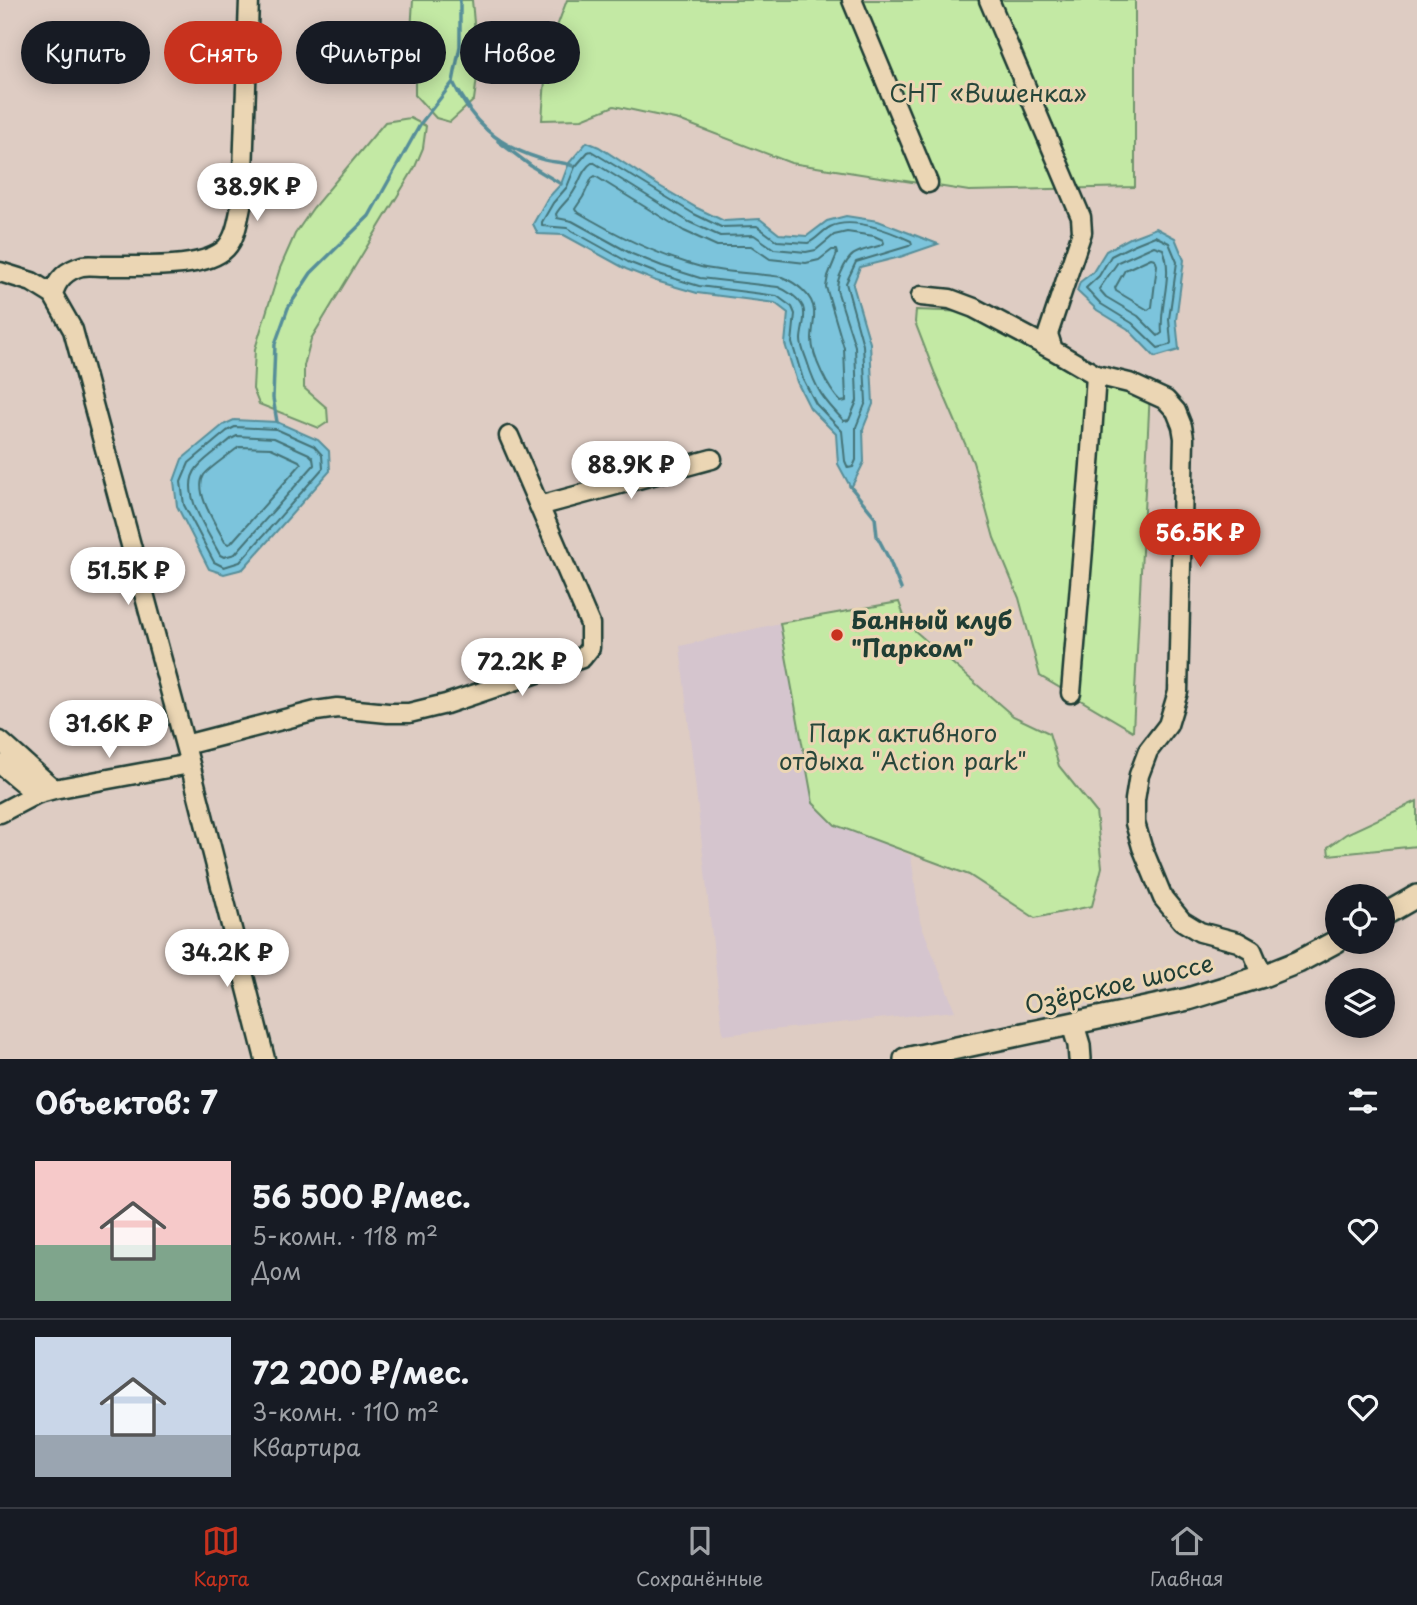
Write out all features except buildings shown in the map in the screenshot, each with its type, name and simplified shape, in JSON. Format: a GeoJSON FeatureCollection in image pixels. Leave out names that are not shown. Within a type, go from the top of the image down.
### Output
{"type":"FeatureCollection","features":[{"type":"Feature","properties":{"kind":"main road"},"geometry":{"type":"LineString","coordinates":[[1395,909],[1417,896]]}},
{"type":"Feature","properties":{"kind":"main road","name":"Озёрское шоссе"},"geometry":{"type":"LineString","coordinates":[[905,1059],[1188,999],[1263,976],[1325,947]]}},
{"type":"Feature","properties":{"kind":"main road"},"geometry":{"type":"LineString","coordinates":[[1073,1025],[1080,1059]]}},
{"type":"Feature","properties":{"kind":"street"},"geometry":{"type":"LineString","coordinates":[[53,295],[55,286],[64,274],[82,266],[191,264],[212,257],[226,248],[235,234],[242,202],[249,0]]}},
{"type":"Feature","properties":{"kind":"street"},"geometry":{"type":"LineString","coordinates":[[852,0],[928,183]]}},
{"type":"Feature","properties":{"kind":"street"},"geometry":{"type":"LineString","coordinates":[[989,0],[1081,218],[1082,232],[1048,334],[1054,350]]}},
{"type":"Feature","properties":{"kind":"street"},"geometry":{"type":"LineString","coordinates":[[0,272],[32,282],[53,295],[73,330],[185,745],[265,1059]]}},
{"type":"Feature","properties":{"kind":"street"},"geometry":{"type":"LineString","coordinates":[[921,296],[950,299],[974,308],[1096,375],[1129,383],[1166,400],[1176,411],[1184,438],[1178,692],[1168,725],[1148,751],[1139,775],[1135,823],[1163,898],[1182,921],[1200,932],[1238,942],[1252,950],[1263,976]]}},
{"type":"Feature","properties":{"kind":"street"},"geometry":{"type":"LineString","coordinates":[[1071,693],[1096,375]]}},
{"type":"Feature","properties":{"kind":"street"},"geometry":{"type":"LineString","coordinates":[[185,745],[316,711],[337,708],[409,713],[446,704],[582,658],[590,648],[590,624],[509,436]]}},
{"type":"Feature","properties":{"kind":"street"},"geometry":{"type":"LineString","coordinates":[[539,506],[712,459]]}},
{"type":"Feature","properties":{"kind":"street"},"geometry":{"type":"LineString","coordinates":[[0,741],[45,792]]}},
{"type":"Feature","properties":{"kind":"street"},"geometry":{"type":"LineString","coordinates":[[0,764],[45,792]]}},
{"type":"Feature","properties":{"kind":"street"},"geometry":{"type":"LineString","coordinates":[[0,813],[45,792],[190,764]]}},
{"type":"Feature","properties":{"kind":"shaded area"},"geometry":{"type":"Polygon","coordinates":[[[780,623],[813,803],[911,856],[920,921],[955,1011],[723,1035],[680,646],[780,623]]]}},
{"type":"Feature","properties":{"kind":"green space"},"geometry":{"type":"Polygon","coordinates":[[[413,0],[472,0],[474,21],[460,21],[460,84],[476,84],[474,100],[450,122],[436,118],[415,95],[415,84],[446,84],[446,21],[412,21],[413,0]]]}},
{"type":"Feature","properties":{"kind":"green space","name":"СНТ «Вишенка»"},"geometry":{"type":"Polygon","coordinates":[[[567,0],[1135,0],[1135,187],[969,191],[791,163],[679,120],[614,106],[582,119],[542,120],[545,84],[580,84],[580,21],[559,21],[567,0]]]}},
{"type":"Feature","properties":{"kind":"green space"},"geometry":{"type":"Polygon","coordinates":[[[410,118],[426,126],[423,148],[415,167],[311,339],[304,366],[304,388],[327,408],[328,422],[319,428],[259,404],[253,389],[255,349],[280,268],[295,234],[313,208],[385,122],[410,118]]]}},
{"type":"Feature","properties":{"kind":"green space"},"geometry":{"type":"Polygon","coordinates":[[[916,310],[969,312],[1150,391],[1133,731],[1040,676],[1019,598],[994,538],[973,462],[915,322],[916,310]]]}},
{"type":"Feature","properties":{"kind":"green space","name":"Парк активного отдыха \"Action park\""},"geometry":{"type":"Polygon","coordinates":[[[899,602],[907,624],[1013,716],[1049,733],[1059,766],[1096,812],[1102,867],[1092,906],[1035,918],[969,875],[835,825],[813,803],[780,623],[899,602]]]}},
{"type":"Feature","properties":{"kind":"green space"},"geometry":{"type":"Polygon","coordinates":[[[1417,801],[1417,846],[1329,855],[1328,847],[1346,834],[1417,801]]]}},
{"type":"Feature","properties":{"kind":"water"},"geometry":{"type":"Polygon","coordinates":[[[587,142],[697,208],[724,221],[760,219],[779,234],[807,236],[827,221],[846,216],[878,221],[938,244],[860,267],[853,285],[870,343],[873,404],[863,429],[864,462],[851,488],[838,464],[836,434],[810,408],[797,382],[785,344],[788,313],[775,303],[697,293],[656,281],[626,269],[564,235],[538,234],[533,224],[547,199],[561,184],[569,163],[587,142]]]}},
{"type":"Feature","properties":{"kind":"water"},"geometry":{"type":"Polygon","coordinates":[[[1156,228],[1175,238],[1184,260],[1176,320],[1179,350],[1155,357],[1128,329],[1097,310],[1077,291],[1080,282],[1093,272],[1106,251],[1156,228]]]}},
{"type":"Feature","properties":{"kind":"water"},"geometry":{"type":"Polygon","coordinates":[[[234,420],[277,422],[318,440],[329,451],[330,471],[243,569],[224,574],[209,569],[177,506],[174,481],[182,459],[223,425],[234,420]]]}},
{"type":"Feature","properties":{"kind":"waterway"},"geometry":{"type":"LineString","coordinates":[[277,422],[273,398],[275,344],[288,308],[311,273],[369,216],[421,123],[453,82],[460,46],[460,0]]}},
{"type":"Feature","properties":{"kind":"waterway"},"geometry":{"type":"LineString","coordinates":[[453,82],[477,121],[499,139],[526,154],[573,166]]}},
{"type":"Feature","properties":{"kind":"waterway"},"geometry":{"type":"LineString","coordinates":[[459,92],[470,109]]}},
{"type":"Feature","properties":{"kind":"waterway"},"geometry":{"type":"LineString","coordinates":[[498,141],[561,184]]}},
{"type":"Feature","properties":{"kind":"waterway"},"geometry":{"type":"LineString","coordinates":[[850,486],[875,517],[877,536],[901,589]]}},
{"type":"Feature","properties":{"kind":"place","name":"Банный клуб \"Парком\""},"geometry":{"type":"Point","coordinates":[837,635]}}]}
